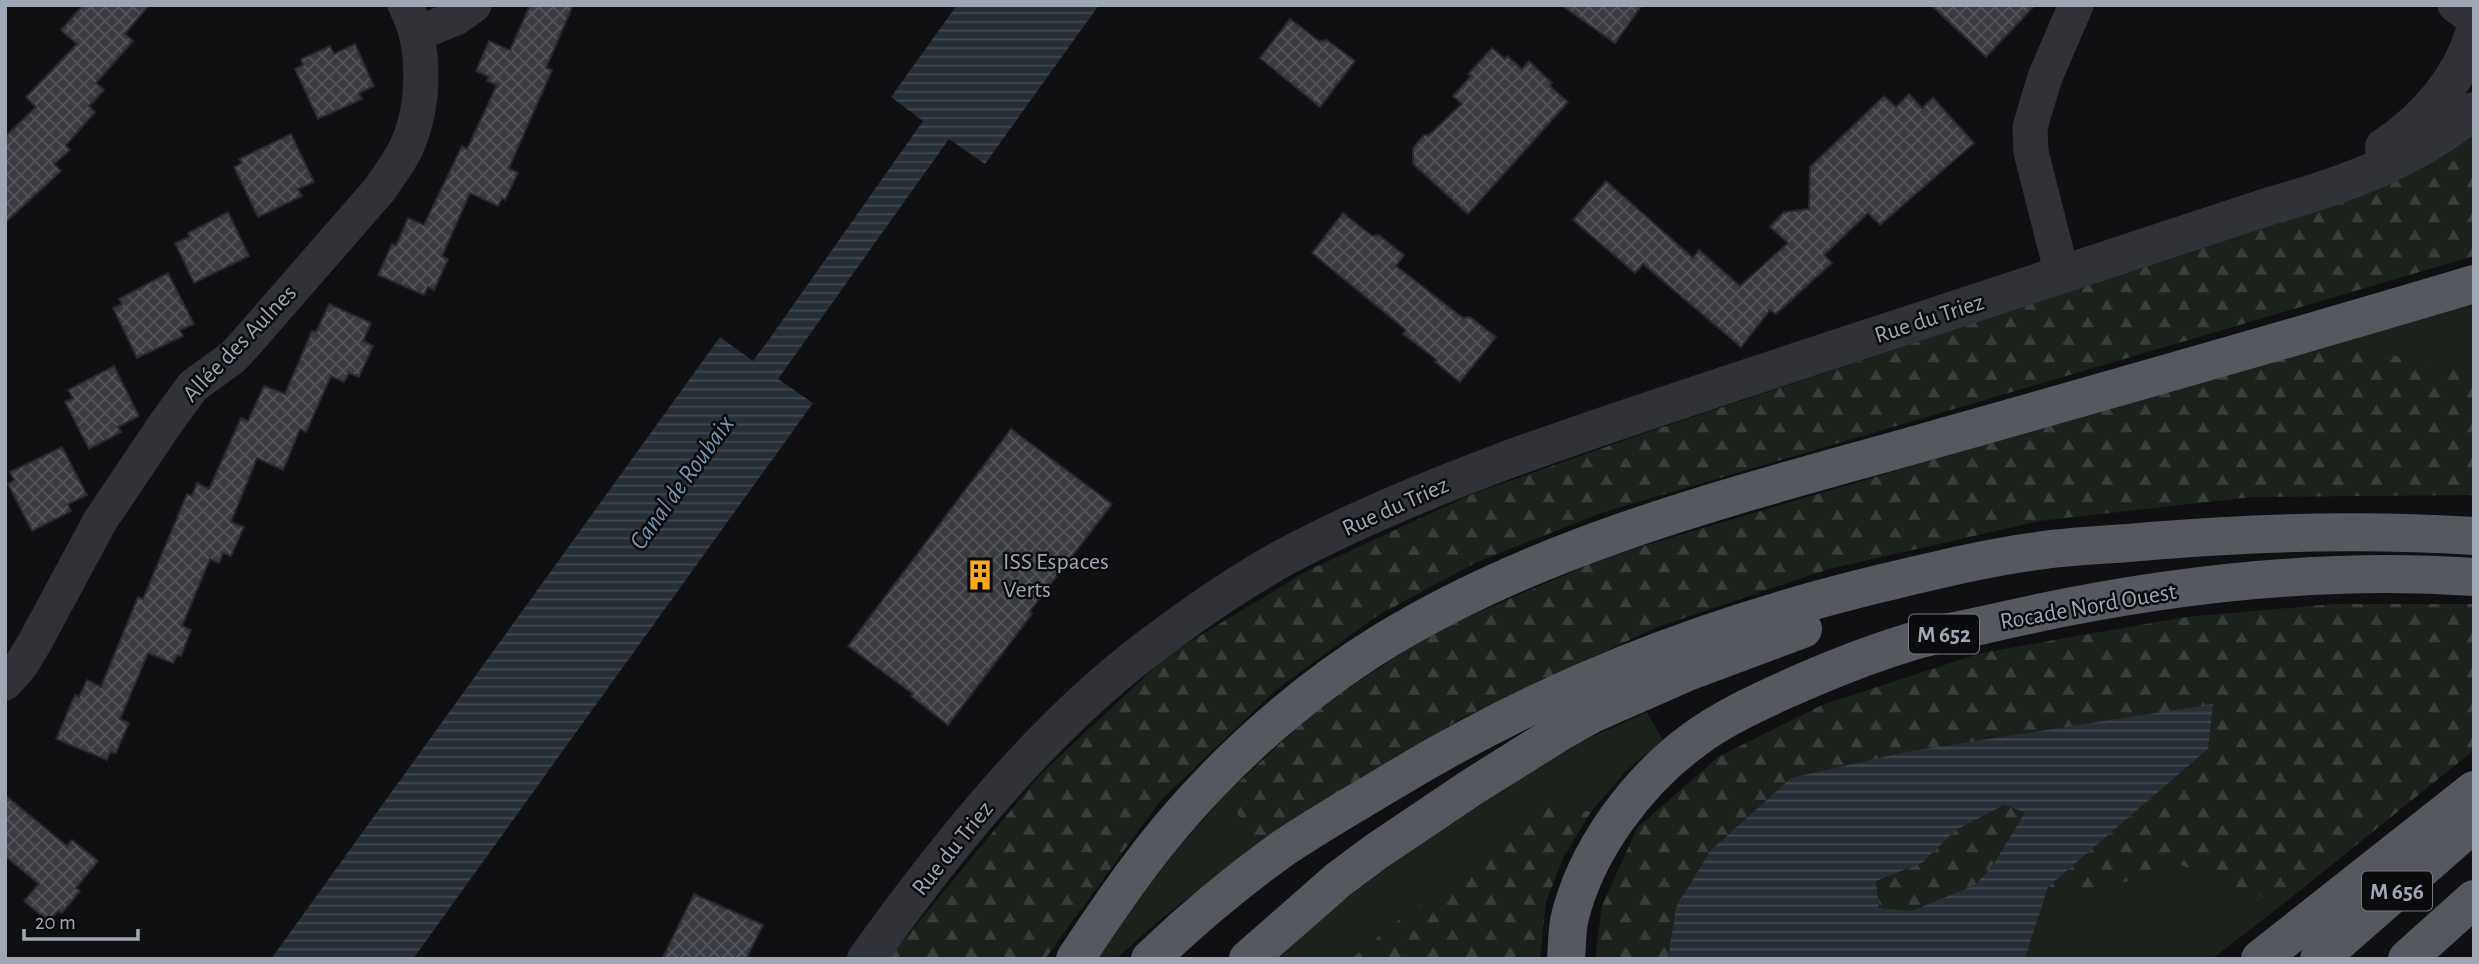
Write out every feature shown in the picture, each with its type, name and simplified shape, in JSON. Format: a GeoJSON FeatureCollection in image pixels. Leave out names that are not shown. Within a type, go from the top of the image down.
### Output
{"type":"FeatureCollection","features":[{"type":"Feature","properties":{"kind":"highway"},"geometry":{"type":"LineString","coordinates":[[1075,959],[1130,878],[1177,820],[1256,740],[1312,693],[1384,641],[1462,599],[1601,541],[1772,485],[2308,334],[2474,284]]}},
{"type":"Feature","properties":{"kind":"highway","name":"M 652"},"geometry":{"type":"LineString","coordinates":[[1248,959],[1338,880],[1377,851],[1472,787],[1594,713],[1685,673],[1817,624],[1988,577],[2148,542],[2325,531],[2474,536]]}},
{"type":"Feature","properties":{"kind":"highway"},"geometry":{"type":"LineString","coordinates":[[1150,959],[1221,896],[1305,835],[1442,751],[1520,709],[1600,673],[1755,617],[1909,576],[2035,551],[2148,542]]}},
{"type":"Feature","properties":{"kind":"highway","name":"Rocade Nord Ouest"},"geometry":{"type":"LineString","coordinates":[[1566,959],[1569,922],[1585,873],[1609,828],[1643,785],[1694,739],[1750,706],[1830,670],[1910,642],[2031,614],[2122,597],[2216,584],[2319,575],[2474,577]]}},
{"type":"Feature","properties":{"kind":"highway"},"geometry":{"type":"LineString","coordinates":[[2260,959],[2474,790]]}},
{"type":"Feature","properties":{"kind":"highway","name":"M 656"},"geometry":{"type":"LineString","coordinates":[[2319,959],[2474,823]]}},
{"type":"Feature","properties":{"kind":"highway","name":"M 656"},"geometry":{"type":"LineString","coordinates":[[2407,959],[2474,899]]}},
{"type":"Feature","properties":{"kind":"street","name":"Allée des Aulnes"},"geometry":{"type":"LineString","coordinates":[[5,683],[21,665],[35,642],[100,521],[193,386],[233,357],[245,344],[380,189],[396,166],[407,145],[419,100],[419,57],[410,20],[456,18],[474,5]]}},
{"type":"Feature","properties":{"kind":"street"},"geometry":{"type":"LineString","coordinates":[[2062,274],[2031,152],[2030,127],[2045,77],[2076,5]]}},
{"type":"Feature","properties":{"kind":"street"},"geometry":{"type":"LineString","coordinates":[[2455,5],[2474,19]]}},
{"type":"Feature","properties":{"kind":"street"},"geometry":{"type":"LineString","coordinates":[[2273,205],[2369,156],[2395,140],[2421,118],[2458,74],[2474,34]]}},
{"type":"Feature","properties":{"kind":"street","name":"Rue du Triez"},"geometry":{"type":"LineString","coordinates":[[866,959],[971,823],[1013,775],[1083,704],[1172,630],[1297,551],[1381,510],[1520,453],[2273,205],[2324,191],[2375,172],[2452,129],[2474,111]]}},
{"type":"Feature","properties":{"kind":"green space"},"geometry":{"type":"Polygon","coordinates":[[[2474,127],[2474,154],[2387,178],[2474,127]]]}},
{"type":"Feature","properties":{"kind":"green space"},"geometry":{"type":"Polygon","coordinates":[[[2474,154],[2474,256],[1604,512],[1477,562],[1377,616],[1277,689],[1160,801],[1045,959],[888,959],[1041,774],[1168,655],[1305,572],[1470,495],[1651,431],[2272,223],[2387,178],[2474,154]]]}},
{"type":"Feature","properties":{"kind":"green space"},"geometry":{"type":"Polygon","coordinates":[[[2474,298],[2474,370],[2324,343],[2474,298]]]}},
{"type":"Feature","properties":{"kind":"green space"},"geometry":{"type":"Polygon","coordinates":[[[2324,343],[2474,370],[2474,495],[2252,497],[2039,521],[1829,569],[1655,628],[1460,719],[1258,845],[1225,795],[1320,706],[1438,630],[1606,557],[2324,343]]]}},
{"type":"Feature","properties":{"kind":"green space"},"geometry":{"type":"Polygon","coordinates":[[[2333,604],[2474,604],[2474,750],[2282,905],[2171,861],[2090,898],[2048,887],[2208,749],[2212,704],[1668,956],[1668,959],[1595,959],[1602,906],[1637,828],[1718,757],[1822,705],[1981,653],[2186,617],[2333,604]]]}},
{"type":"Feature","properties":{"kind":"green space"},"geometry":{"type":"Polygon","coordinates":[[[1647,712],[1663,740],[1625,772],[1591,812],[1544,803],[1351,959],[1278,959],[1327,912],[1460,814],[1554,754],[1647,712]]]}},
{"type":"Feature","properties":{"kind":"green space"},"geometry":{"type":"Polygon","coordinates":[[[1225,795],[1258,845],[1158,921],[1116,959],[1095,959],[1136,896],[1225,795]]]}},
{"type":"Feature","properties":{"kind":"green space"},"geometry":{"type":"Polygon","coordinates":[[[1544,802],[1591,812],[1563,858],[1546,902],[1540,959],[1351,959],[1544,802]]]}},
{"type":"Feature","properties":{"kind":"green space"},"geometry":{"type":"Polygon","coordinates":[[[2004,805],[2025,811],[1993,865],[1975,885],[1911,911],[1879,908],[1876,881],[1922,863],[1956,830],[2004,805]]]}},
{"type":"Feature","properties":{"kind":"green space"},"geometry":{"type":"Polygon","coordinates":[[[2171,861],[2282,905],[2212,959],[2025,959],[2048,887],[2090,898],[2171,861]]]}},
{"type":"Feature","properties":{"kind":"water","name":"Canal de Roubaix"},"geometry":{"type":"Polygon","coordinates":[[[957,5],[1099,5],[985,164],[949,139],[778,379],[813,403],[413,959],[271,959],[720,337],[753,361],[765,345],[923,121],[891,97],[957,5]]]}},
{"type":"Feature","properties":{"kind":"water"},"geometry":{"type":"Polygon","coordinates":[[[2213,704],[2208,749],[2048,887],[2025,959],[1668,959],[1676,908],[1710,851],[1791,778],[1906,752],[2213,704]],[[2004,805],[1956,830],[1922,863],[1876,881],[1879,908],[1911,911],[1975,885],[1993,865],[2025,812],[2004,805]]]}},
{"type":"Feature","properties":{"kind":"building"},"geometry":{"type":"Polygon","coordinates":[[[83,5],[149,5],[125,34],[133,41],[96,83],[104,90],[89,106],[95,112],[66,145],[70,150],[54,164],[61,171],[5,223],[5,137],[36,107],[26,97],[77,44],[61,30],[83,5]]]}},
{"type":"Feature","properties":{"kind":"building"},"geometry":{"type":"Polygon","coordinates":[[[530,5],[573,5],[546,68],[552,70],[509,168],[518,173],[505,200],[502,198],[498,206],[470,193],[442,256],[448,259],[434,290],[428,287],[424,295],[378,275],[392,244],[396,246],[408,218],[424,225],[462,146],[467,149],[497,85],[487,81],[489,77],[476,71],[489,41],[510,50],[530,5]]]}},
{"type":"Feature","properties":{"kind":"building"},"geometry":{"type":"Polygon","coordinates":[[[1561,5],[1642,5],[1615,43],[1561,5]]]}},
{"type":"Feature","properties":{"kind":"building"},"geometry":{"type":"Polygon","coordinates":[[[1931,5],[2035,5],[1986,57],[1931,5]]]}},
{"type":"Feature","properties":{"kind":"building"},"geometry":{"type":"Polygon","coordinates":[[[1290,19],[1319,41],[1327,40],[1355,61],[1320,107],[1260,58],[1290,19]]]}},
{"type":"Feature","properties":{"kind":"building"},"geometry":{"type":"Polygon","coordinates":[[[355,44],[374,86],[359,93],[362,99],[318,119],[295,69],[303,65],[301,59],[330,46],[334,54],[355,44]]]}},
{"type":"Feature","properties":{"kind":"building"},"geometry":{"type":"Polygon","coordinates":[[[1492,48],[1522,69],[1529,61],[1568,102],[1468,214],[1413,164],[1413,148],[1424,135],[1429,135],[1462,104],[1453,96],[1471,76],[1468,74],[1492,48]]]}},
{"type":"Feature","properties":{"kind":"building"},"geometry":{"type":"Polygon","coordinates":[[[1909,94],[1922,108],[1933,98],[1974,143],[1880,225],[1868,213],[1824,255],[1832,263],[1776,314],[1770,310],[1741,347],[1643,264],[1635,273],[1573,220],[1606,181],[1693,258],[1699,250],[1740,286],[1788,243],[1770,227],[1784,212],[1809,209],[1810,167],[1884,96],[1896,107],[1909,94]]]}},
{"type":"Feature","properties":{"kind":"building"},"geometry":{"type":"Polygon","coordinates":[[[291,134],[314,182],[298,189],[302,196],[258,217],[234,167],[242,163],[239,159],[291,134]]]}},
{"type":"Feature","properties":{"kind":"building"},"geometry":{"type":"Polygon","coordinates":[[[228,212],[249,256],[194,283],[175,243],[228,212]]]}},
{"type":"Feature","properties":{"kind":"building"},"geometry":{"type":"Polygon","coordinates":[[[1343,213],[1372,236],[1379,235],[1404,255],[1396,266],[1463,318],[1470,317],[1496,337],[1460,382],[1403,334],[1406,330],[1312,253],[1343,213]]]}},
{"type":"Feature","properties":{"kind":"building"},"geometry":{"type":"Polygon","coordinates":[[[168,273],[194,324],[180,330],[183,336],[137,358],[113,308],[122,304],[119,299],[168,273]]]}},
{"type":"Feature","properties":{"kind":"building"},"geometry":{"type":"Polygon","coordinates":[[[329,304],[371,323],[363,341],[373,346],[359,377],[349,373],[344,382],[331,376],[306,432],[300,429],[283,470],[257,458],[231,522],[244,527],[231,556],[223,553],[219,563],[210,559],[182,626],[191,630],[181,656],[177,655],[173,663],[148,653],[120,719],[129,723],[116,753],[110,752],[107,760],[56,739],[75,695],[79,697],[87,680],[101,687],[138,597],[143,599],[187,494],[192,496],[197,483],[209,489],[241,418],[248,421],[264,386],[285,394],[312,331],[316,332],[329,304]]]}},
{"type":"Feature","properties":{"kind":"building"},"geometry":{"type":"Polygon","coordinates":[[[114,366],[139,416],[118,427],[121,432],[89,449],[65,402],[73,398],[68,390],[114,366]]]}},
{"type":"Feature","properties":{"kind":"building","name":"ISS Espaces Verts"},"geometry":{"type":"Polygon","coordinates":[[[1011,429],[1112,504],[948,725],[911,696],[913,694],[848,646],[1011,429]]]}},
{"type":"Feature","properties":{"kind":"building"},"geometry":{"type":"Polygon","coordinates":[[[62,447],[87,495],[68,504],[71,511],[32,531],[8,484],[14,480],[10,472],[62,447]]]}},
{"type":"Feature","properties":{"kind":"building"},"geometry":{"type":"Polygon","coordinates":[[[5,795],[67,846],[72,840],[98,861],[76,888],[80,891],[62,913],[58,911],[49,922],[24,901],[39,884],[5,856],[5,795]]]}},
{"type":"Feature","properties":{"kind":"building"},"geometry":{"type":"Polygon","coordinates":[[[694,894],[763,925],[746,959],[662,959],[694,894]]]}},
{"type":"Feature","properties":{"kind":"place","name":"ISS Espaces Verts"},"geometry":{"type":"Point","coordinates":[980,575]}}]}
